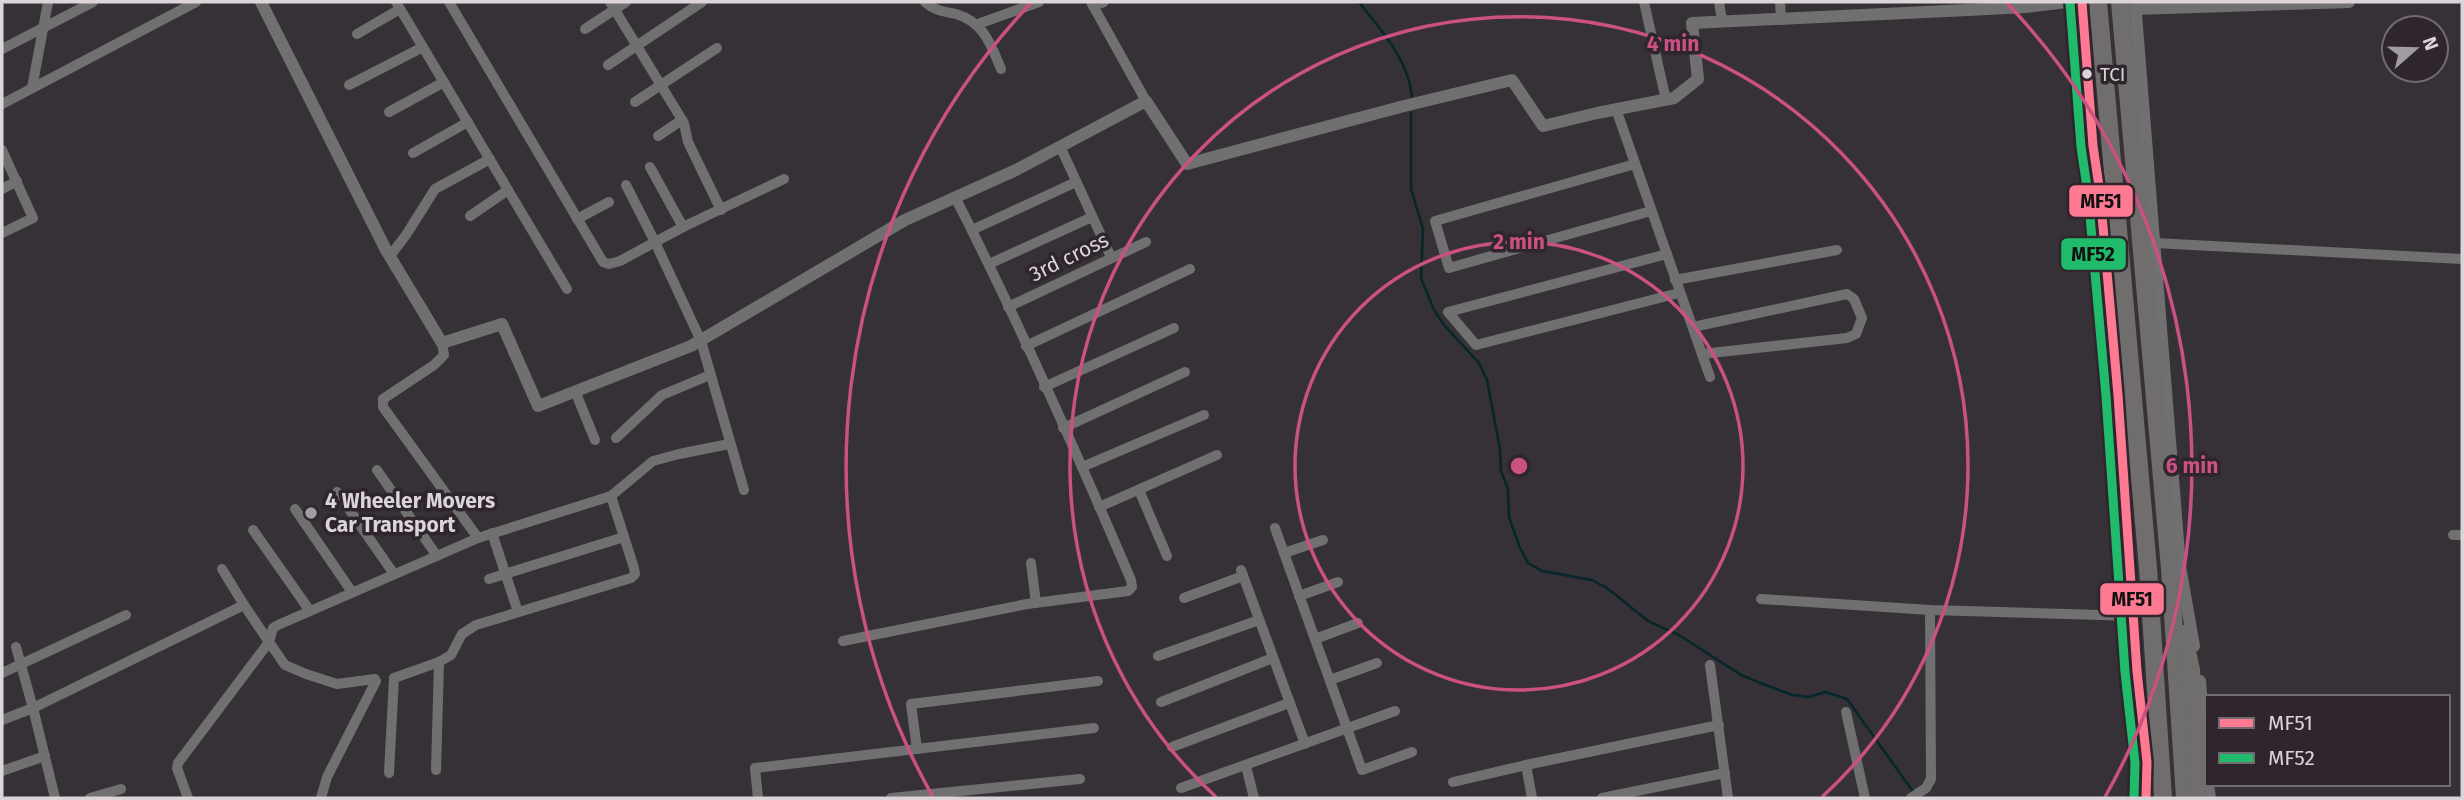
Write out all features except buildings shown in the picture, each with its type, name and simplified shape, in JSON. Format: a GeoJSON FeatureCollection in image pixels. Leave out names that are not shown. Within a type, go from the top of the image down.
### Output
{"type":"FeatureCollection","features":[{"type":"Feature","properties":{"kind":"highway"},"geometry":{"type":"LineString","coordinates":[[2098,2],[2147,568],[2163,798]]}},
{"type":"Feature","properties":{"kind":"highway"},"geometry":{"type":"LineString","coordinates":[[2130,4],[2185,798]]}},
{"type":"Feature","properties":{"kind":"highway"},"geometry":{"type":"LineString","coordinates":[[2170,569],[2191,670],[2198,798]]}},
{"type":"Feature","properties":{"kind":"street"},"geometry":{"type":"LineString","coordinates":[[32,88],[48,2]]}},
{"type":"Feature","properties":{"kind":"street"},"geometry":{"type":"LineString","coordinates":[[2,49],[93,2]]}},
{"type":"Feature","properties":{"kind":"street"},"geometry":{"type":"LineString","coordinates":[[2,104],[196,2]]}},
{"type":"Feature","properties":{"kind":"street"},"geometry":{"type":"LineString","coordinates":[[261,2],[390,256],[442,343],[444,355],[434,365],[383,399],[383,407],[478,538]]}},
{"type":"Feature","properties":{"kind":"street"},"geometry":{"type":"LineString","coordinates":[[449,2],[603,262],[609,264],[620,261],[683,227],[784,179]]}},
{"type":"Feature","properties":{"kind":"street"},"geometry":{"type":"LineString","coordinates":[[585,29],[612,6],[626,2]]}},
{"type":"Feature","properties":{"kind":"street"},"geometry":{"type":"LineString","coordinates":[[608,65],[702,2]]}},
{"type":"Feature","properties":{"kind":"street"},"geometry":{"type":"LineString","coordinates":[[925,2],[936,11],[958,15],[978,24],[988,37],[1001,69]]}},
{"type":"Feature","properties":{"kind":"street"},"geometry":{"type":"LineString","coordinates":[[978,24],[1039,2]]}},
{"type":"Feature","properties":{"kind":"street"},"geometry":{"type":"LineString","coordinates":[[1104,2],[1092,4],[1146,101],[1187,164],[1512,80],[1543,126],[1667,100],[1674,98],[1698,79],[1692,23],[2026,7],[2067,2]]}},
{"type":"Feature","properties":{"kind":"street"},"geometry":{"type":"LineString","coordinates":[[1644,2],[1667,100]]}},
{"type":"Feature","properties":{"kind":"street"},"geometry":{"type":"LineString","coordinates":[[1719,2],[1722,20]]}},
{"type":"Feature","properties":{"kind":"street"},"geometry":{"type":"LineString","coordinates":[[1780,2],[1781,18]]}},
{"type":"Feature","properties":{"kind":"street"},"geometry":{"type":"LineString","coordinates":[[2082,2],[2093,146],[2110,300],[2137,671],[2147,762],[2146,798]]}},
{"type":"Feature","properties":{"kind":"street"},"geometry":{"type":"LineString","coordinates":[[2205,741],[2200,683],[2180,566],[2155,243],[2130,4],[2349,2]]}},
{"type":"Feature","properties":{"kind":"street"},"geometry":{"type":"LineString","coordinates":[[357,34],[398,5],[567,289]]}},
{"type":"Feature","properties":{"kind":"street"},"geometry":{"type":"LineString","coordinates":[[612,6],[682,120],[688,142],[721,210]]}},
{"type":"Feature","properties":{"kind":"street"},"geometry":{"type":"LineString","coordinates":[[349,85],[423,47]]}},
{"type":"Feature","properties":{"kind":"street"},"geometry":{"type":"LineString","coordinates":[[635,102],[717,48]]}},
{"type":"Feature","properties":{"kind":"street"},"geometry":{"type":"LineString","coordinates":[[389,112],[444,82]]}},
{"type":"Feature","properties":{"kind":"street"},"geometry":{"type":"LineString","coordinates":[[442,343],[502,324],[538,405],[701,341],[905,220],[955,198],[1146,101]]}},
{"type":"Feature","properties":{"kind":"street"},"geometry":{"type":"LineString","coordinates":[[1616,109],[1710,377]]}},
{"type":"Feature","properties":{"kind":"street"},"geometry":{"type":"LineString","coordinates":[[658,136],[682,120]]}},
{"type":"Feature","properties":{"kind":"street"},"geometry":{"type":"LineString","coordinates":[[413,153],[468,122]]}},
{"type":"Feature","properties":{"kind":"street"},"geometry":{"type":"LineString","coordinates":[[1060,146],[1111,257]]}},
{"type":"Feature","properties":{"kind":"street"},"geometry":{"type":"LineString","coordinates":[[2,151],[33,219],[2,233]]}},
{"type":"Feature","properties":{"kind":"street"},"geometry":{"type":"LineString","coordinates":[[390,256],[435,189],[490,159]]}},
{"type":"Feature","properties":{"kind":"street"},"geometry":{"type":"LineString","coordinates":[[1635,164],[1435,221],[1449,268],[1651,211]]}},
{"type":"Feature","properties":{"kind":"street"},"geometry":{"type":"LineString","coordinates":[[650,167],[683,227]]}},
{"type":"Feature","properties":{"kind":"street"},"geometry":{"type":"LineString","coordinates":[[2,189],[16,181]]}},
{"type":"Feature","properties":{"kind":"street"},"geometry":{"type":"LineString","coordinates":[[972,230],[1076,182]]}},
{"type":"Feature","properties":{"kind":"street"},"geometry":{"type":"LineString","coordinates":[[626,185],[701,341],[744,490]]}},
{"type":"Feature","properties":{"kind":"street"},"geometry":{"type":"LineString","coordinates":[[470,216],[508,190]]}},
{"type":"Feature","properties":{"kind":"street"},"geometry":{"type":"LineString","coordinates":[[843,641],[1036,603],[1128,591],[1132,587],[1082,467],[989,264],[955,198]]}},
{"type":"Feature","properties":{"kind":"street"},"geometry":{"type":"LineString","coordinates":[[577,219],[609,201]]}},
{"type":"Feature","properties":{"kind":"street"},"geometry":{"type":"LineString","coordinates":[[989,264],[1092,217]]}},
{"type":"Feature","properties":{"kind":"street","name":"3rd cross"},"geometry":{"type":"LineString","coordinates":[[1008,307],[1146,242]]}},
{"type":"Feature","properties":{"kind":"street"},"geometry":{"type":"LineString","coordinates":[[2155,243],[2462,259]]}},
{"type":"Feature","properties":{"kind":"street"},"geometry":{"type":"LineString","coordinates":[[1675,279],[1837,250]]}},
{"type":"Feature","properties":{"kind":"street"},"geometry":{"type":"LineString","coordinates":[[1667,254],[1448,312],[1476,345],[1679,293]]}},
{"type":"Feature","properties":{"kind":"street"},"geometry":{"type":"LineString","coordinates":[[1026,346],[1189,269]]}},
{"type":"Feature","properties":{"kind":"street"},"geometry":{"type":"LineString","coordinates":[[1693,327],[1847,294],[1860,309],[1861,326],[1856,334],[1847,338],[1702,354]]}},
{"type":"Feature","properties":{"kind":"street"},"geometry":{"type":"LineString","coordinates":[[1044,387],[1174,328]]}},
{"type":"Feature","properties":{"kind":"street"},"geometry":{"type":"LineString","coordinates":[[1063,428],[1185,372]]}},
{"type":"Feature","properties":{"kind":"street"},"geometry":{"type":"LineString","coordinates":[[616,438],[662,394],[710,375]]}},
{"type":"Feature","properties":{"kind":"street"},"geometry":{"type":"LineString","coordinates":[[575,391],[595,440]]}},
{"type":"Feature","properties":{"kind":"street"},"geometry":{"type":"LineString","coordinates":[[1082,467],[1204,415]]}},
{"type":"Feature","properties":{"kind":"street"},"geometry":{"type":"LineString","coordinates":[[188,798],[178,764],[269,642],[273,628],[478,538],[611,496],[653,461],[729,444]]}},
{"type":"Feature","properties":{"kind":"street"},"geometry":{"type":"LineString","coordinates":[[1100,507],[1217,456]]}},
{"type":"Feature","properties":{"kind":"street"},"geometry":{"type":"LineString","coordinates":[[377,470],[437,556]]}},
{"type":"Feature","properties":{"kind":"street"},"geometry":{"type":"LineString","coordinates":[[1139,490],[1167,556]]}},
{"type":"Feature","properties":{"kind":"street"},"geometry":{"type":"LineString","coordinates":[[337,492],[394,574]]}},
{"type":"Feature","properties":{"kind":"street"},"geometry":{"type":"LineString","coordinates":[[389,773],[394,678],[439,662],[451,654],[462,634],[476,625],[631,578],[635,574],[611,496]]}},
{"type":"Feature","properties":{"kind":"street"},"geometry":{"type":"LineString","coordinates":[[295,509],[352,592]]}},
{"type":"Feature","properties":{"kind":"street"},"geometry":{"type":"LineString","coordinates":[[1275,528],[1362,770],[1412,752]]}},
{"type":"Feature","properties":{"kind":"street"},"geometry":{"type":"LineString","coordinates":[[253,530],[310,611]]}},
{"type":"Feature","properties":{"kind":"street"},"geometry":{"type":"LineString","coordinates":[[492,533],[518,612]]}},
{"type":"Feature","properties":{"kind":"street"},"geometry":{"type":"LineString","coordinates":[[489,579],[624,537]]}},
{"type":"Feature","properties":{"kind":"street"},"geometry":{"type":"LineString","coordinates":[[1284,553],[1322,540]]}},
{"type":"Feature","properties":{"kind":"street"},"geometry":{"type":"LineString","coordinates":[[1031,563],[1036,603]]}},
{"type":"Feature","properties":{"kind":"street"},"geometry":{"type":"LineString","coordinates":[[222,569],[285,665],[337,684],[361,680],[376,681],[327,777],[321,798]]}},
{"type":"Feature","properties":{"kind":"street"},"geometry":{"type":"LineString","coordinates":[[1184,598],[1242,573],[1305,744]]}},
{"type":"Feature","properties":{"kind":"street"},"geometry":{"type":"LineString","coordinates":[[1299,596],[1338,582]]}},
{"type":"Feature","properties":{"kind":"street"},"geometry":{"type":"LineString","coordinates":[[1761,599],[1930,610],[2135,616]]}},
{"type":"Feature","properties":{"kind":"street"},"geometry":{"type":"LineString","coordinates":[[2,720],[33,708],[244,606]]}},
{"type":"Feature","properties":{"kind":"street"},"geometry":{"type":"LineString","coordinates":[[1914,796],[1926,788],[1931,779],[1930,610]]}},
{"type":"Feature","properties":{"kind":"street"},"geometry":{"type":"LineString","coordinates":[[2,673],[126,615]]}},
{"type":"Feature","properties":{"kind":"street"},"geometry":{"type":"LineString","coordinates":[[1158,656],[1259,620]]}},
{"type":"Feature","properties":{"kind":"street"},"geometry":{"type":"LineString","coordinates":[[1315,639],[1357,624]]}},
{"type":"Feature","properties":{"kind":"street"},"geometry":{"type":"LineString","coordinates":[[16,647],[55,798]]}},
{"type":"Feature","properties":{"kind":"street"},"geometry":{"type":"LineString","coordinates":[[1161,702],[1273,658]]}},
{"type":"Feature","properties":{"kind":"street"},"geometry":{"type":"LineString","coordinates":[[436,770],[439,662]]}},
{"type":"Feature","properties":{"kind":"street"},"geometry":{"type":"LineString","coordinates":[[1330,680],[1377,663]]}},
{"type":"Feature","properties":{"kind":"street"},"geometry":{"type":"LineString","coordinates":[[1710,665],[1728,798]]}},
{"type":"Feature","properties":{"kind":"street"},"geometry":{"type":"LineString","coordinates":[[917,749],[911,704],[1098,681]]}},
{"type":"Feature","properties":{"kind":"street"},"geometry":{"type":"LineString","coordinates":[[1172,747],[1289,703]]}},
{"type":"Feature","properties":{"kind":"street"},"geometry":{"type":"LineString","coordinates":[[1181,788],[1395,712]]}},
{"type":"Feature","properties":{"kind":"street"},"geometry":{"type":"LineString","coordinates":[[1846,712],[1865,798]]}},
{"type":"Feature","properties":{"kind":"street"},"geometry":{"type":"LineString","coordinates":[[1453,782],[1718,725]]}},
{"type":"Feature","properties":{"kind":"street"},"geometry":{"type":"LineString","coordinates":[[758,798],[755,768],[1094,728]]}},
{"type":"Feature","properties":{"kind":"street"},"geometry":{"type":"LineString","coordinates":[[2,771],[45,756]]}},
{"type":"Feature","properties":{"kind":"street"},"geometry":{"type":"LineString","coordinates":[[1526,765],[1532,798]]}},
{"type":"Feature","properties":{"kind":"street"},"geometry":{"type":"LineString","coordinates":[[1246,766],[1254,798]]}},
{"type":"Feature","properties":{"kind":"street"},"geometry":{"type":"LineString","coordinates":[[1602,798],[1725,773]]}},
{"type":"Feature","properties":{"kind":"street"},"geometry":{"type":"LineString","coordinates":[[891,798],[1080,779]]}},
{"type":"Feature","properties":{"kind":"street"},"geometry":{"type":"LineString","coordinates":[[90,798],[121,789]]}},
{"type":"Feature","properties":{"kind":"waterway"},"geometry":{"type":"LineString","coordinates":[[1359,2],[1400,58],[1410,83],[1412,97]]}},
{"type":"Feature","properties":{"kind":"waterway"},"geometry":{"type":"LineString","coordinates":[[1411,113],[1411,189],[1423,229],[1421,278],[1434,310],[1479,363],[1487,380],[1500,449],[1501,471],[1508,489],[1509,517],[1528,563],[1542,571],[1592,580],[1607,588],[1648,621],[1679,635],[1741,675],[1792,695],[1809,697],[1825,692],[1847,699],[1914,793]]}},
{"type":"Feature","properties":{"kind":"transit line","name":"MF51"},"geometry":{"type":"LineString","coordinates":[[2082,2],[2093,146],[2100,193],[2118,395],[2137,671],[2147,762],[2146,798]]}},
{"type":"Feature","properties":{"kind":"transit line","name":"MF52"},"geometry":{"type":"LineString","coordinates":[[2070,3],[2081,147],[2088,194],[2106,396],[2125,672],[2135,763],[2134,798]]}},
{"type":"Feature","properties":{"kind":"place","name":"TCI"},"geometry":{"type":"Point","coordinates":[2087,74]}},
{"type":"Feature","properties":{"kind":"place","name":"4 Wheeler Movers Car Transport"},"geometry":{"type":"Point","coordinates":[311,513]}}]}
